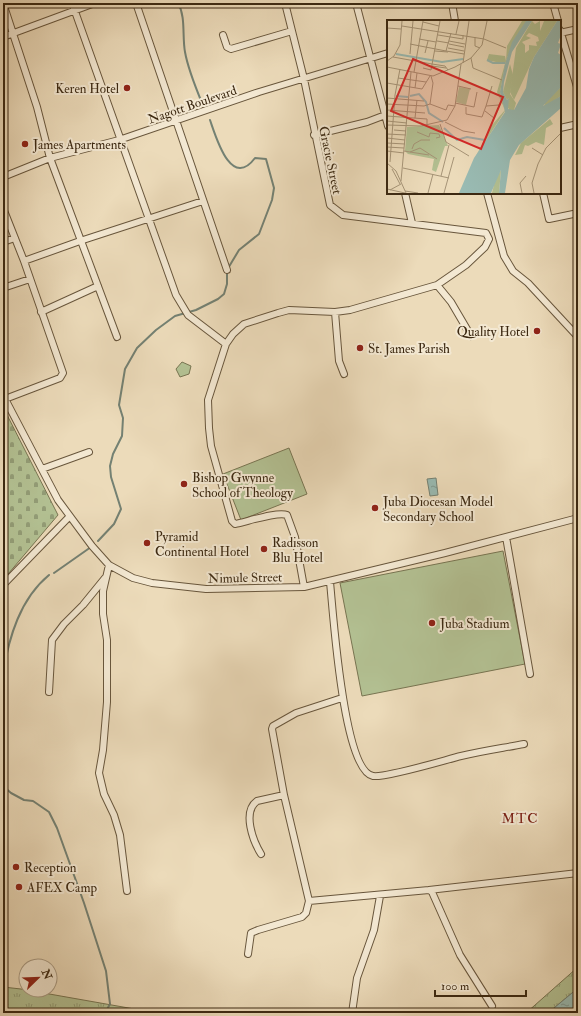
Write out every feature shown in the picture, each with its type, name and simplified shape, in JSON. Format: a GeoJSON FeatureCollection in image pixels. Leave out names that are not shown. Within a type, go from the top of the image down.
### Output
{"type":"FeatureCollection","features":[{"type":"Feature","properties":{"kind":"street"},"geometry":{"type":"LineString","coordinates":[[3,3],[37,106],[50,158],[117,337]]}},
{"type":"Feature","properties":{"kind":"street"},"geometry":{"type":"LineString","coordinates":[[72,3],[119,140],[176,295],[188,315],[226,344]]}},
{"type":"Feature","properties":{"kind":"street"},"geometry":{"type":"LineString","coordinates":[[3,37],[95,3]]}},
{"type":"Feature","properties":{"kind":"street"},"geometry":{"type":"LineString","coordinates":[[136,3],[227,270]]}},
{"type":"Feature","properties":{"kind":"street","name":"Gracie Street"},"geometry":{"type":"LineString","coordinates":[[285,3],[304,79],[328,200],[333,209],[343,215],[412,223],[444,229],[486,233],[497,232]]}},
{"type":"Feature","properties":{"kind":"street"},"geometry":{"type":"LineString","coordinates":[[314,135],[367,122],[387,114],[356,3]]}},
{"type":"Feature","properties":{"kind":"street"},"geometry":{"type":"LineString","coordinates":[[452,3],[455,20]]}},
{"type":"Feature","properties":{"kind":"street"},"geometry":{"type":"LineString","coordinates":[[553,3],[558,20]]}},
{"type":"Feature","properties":{"kind":"street"},"geometry":{"type":"LineString","coordinates":[[561,32],[578,29]]}},
{"type":"Feature","properties":{"kind":"street"},"geometry":{"type":"LineString","coordinates":[[223,36],[227,47],[231,49],[292,31]]}},
{"type":"Feature","properties":{"kind":"street"},"geometry":{"type":"LineString","coordinates":[[561,35],[578,90]]}},
{"type":"Feature","properties":{"kind":"street","name":"Nagott Boulevard"},"geometry":{"type":"LineString","coordinates":[[3,177],[50,158],[119,140],[259,92],[387,53]]}},
{"type":"Feature","properties":{"kind":"street"},"geometry":{"type":"LineString","coordinates":[[561,128],[578,124]]}},
{"type":"Feature","properties":{"kind":"street"},"geometry":{"type":"LineString","coordinates":[[405,194],[412,223]]}},
{"type":"Feature","properties":{"kind":"street"},"geometry":{"type":"LineString","coordinates":[[487,194],[504,256],[513,271],[528,283],[578,337]]}},
{"type":"Feature","properties":{"kind":"street"},"geometry":{"type":"LineString","coordinates":[[543,194],[550,219],[578,213]]}},
{"type":"Feature","properties":{"kind":"street"},"geometry":{"type":"LineString","coordinates":[[24,261],[203,201]]}},
{"type":"Feature","properties":{"kind":"street"},"geometry":{"type":"LineString","coordinates":[[3,208],[24,261],[62,375],[4,397]]}},
{"type":"Feature","properties":{"kind":"street"},"geometry":{"type":"LineString","coordinates":[[304,587],[295,537],[287,515],[270,515],[254,521],[235,524],[232,521],[211,446],[208,400],[226,344],[233,334],[244,324],[278,313],[289,310],[336,312],[380,302],[437,285],[466,265],[485,247],[489,239],[486,233]]}},
{"type":"Feature","properties":{"kind":"street"},"geometry":{"type":"LineString","coordinates":[[3,242],[15,238]]}},
{"type":"Feature","properties":{"kind":"street"},"geometry":{"type":"LineString","coordinates":[[3,288],[30,279]]}},
{"type":"Feature","properties":{"kind":"street"},"geometry":{"type":"LineString","coordinates":[[437,285],[451,302],[471,336]]}},
{"type":"Feature","properties":{"kind":"street"},"geometry":{"type":"LineString","coordinates":[[41,312],[98,286]]}},
{"type":"Feature","properties":{"kind":"street"},"geometry":{"type":"LineString","coordinates":[[336,312],[339,361],[344,374]]}},
{"type":"Feature","properties":{"kind":"street","name":"Nimule Street"},"geometry":{"type":"LineString","coordinates":[[4,397],[69,517],[109,565],[133,578],[181,587],[206,589],[304,587],[330,582],[578,518]]}},
{"type":"Feature","properties":{"kind":"street"},"geometry":{"type":"LineString","coordinates":[[42,469],[89,452]]}},
{"type":"Feature","properties":{"kind":"street"},"geometry":{"type":"LineString","coordinates":[[3,585],[69,517]]}},
{"type":"Feature","properties":{"kind":"street"},"geometry":{"type":"LineString","coordinates":[[506,537],[530,674]]}},
{"type":"Feature","properties":{"kind":"street"},"geometry":{"type":"LineString","coordinates":[[109,565],[102,591],[107,640],[107,702],[103,750],[99,773],[104,794],[114,815],[120,835],[127,891]]}},
{"type":"Feature","properties":{"kind":"street"},"geometry":{"type":"LineString","coordinates":[[49,692],[52,640],[64,624],[82,606],[106,577]]}},
{"type":"Feature","properties":{"kind":"street"},"geometry":{"type":"LineString","coordinates":[[330,582],[342,698],[363,769],[374,776],[524,744]]}},
{"type":"Feature","properties":{"kind":"street"},"geometry":{"type":"LineString","coordinates":[[248,954],[251,933],[302,917],[306,912],[309,901],[284,795],[272,729],[273,726],[296,713],[342,698]]}},
{"type":"Feature","properties":{"kind":"street"},"geometry":{"type":"LineString","coordinates":[[261,854],[251,832],[251,809],[257,801],[284,795]]}},
{"type":"Feature","properties":{"kind":"street"},"geometry":{"type":"LineString","coordinates":[[309,901],[380,896],[578,873]]}},
{"type":"Feature","properties":{"kind":"street"},"geometry":{"type":"LineString","coordinates":[[429,890],[434,895],[460,955],[492,1006]]}},
{"type":"Feature","properties":{"kind":"street"},"geometry":{"type":"LineString","coordinates":[[352,1013],[357,978],[374,930],[380,896]]}},
{"type":"Feature","properties":{"kind":"green space"},"geometry":{"type":"Polygon","coordinates":[[[182,362],[191,366],[189,374],[180,377],[176,369],[182,362]]]}},
{"type":"Feature","properties":{"kind":"green space"},"geometry":{"type":"Polygon","coordinates":[[[3,407],[58,515],[3,580],[3,407]]]}},
{"type":"Feature","properties":{"kind":"green space"},"geometry":{"type":"Polygon","coordinates":[[[289,448],[307,494],[241,520],[223,474],[289,448]]]}},
{"type":"Feature","properties":{"kind":"green space","name":"Juba Stadium"},"geometry":{"type":"Polygon","coordinates":[[[503,551],[525,664],[362,696],[340,583],[503,551]]]}},
{"type":"Feature","properties":{"kind":"green space"},"geometry":{"type":"Polygon","coordinates":[[[578,967],[578,988],[548,1013],[526,1013],[578,967]]]}},
{"type":"Feature","properties":{"kind":"green space"},"geometry":{"type":"Polygon","coordinates":[[[3,987],[18,989],[18,998],[58,998],[58,996],[157,1013],[13,1013],[3,1007],[3,987]]]}},
{"type":"Feature","properties":{"kind":"water"},"geometry":{"type":"Polygon","coordinates":[[[436,478],[438,495],[430,496],[427,479],[436,478]]]}},
{"type":"Feature","properties":{"kind":"water"},"geometry":{"type":"Polygon","coordinates":[[[578,988],[578,1013],[548,1013],[578,988]]]}},
{"type":"Feature","properties":{"kind":"waterway"},"geometry":{"type":"LineString","coordinates":[[178,3],[182,14],[186,58],[202,103]]}},
{"type":"Feature","properties":{"kind":"waterway"},"geometry":{"type":"LineString","coordinates":[[98,541],[114,524],[121,509],[111,477],[110,466],[113,454],[122,436],[123,418],[119,405],[125,369],[137,348],[156,330],[175,316],[196,310],[218,299],[224,294],[227,284],[227,270],[239,250],[259,234],[272,200],[274,188],[266,159],[255,158],[246,166],[239,168],[232,165],[216,138],[210,120]]}},
{"type":"Feature","properties":{"kind":"waterway"},"geometry":{"type":"LineString","coordinates":[[54,573],[91,547]]}},
{"type":"Feature","properties":{"kind":"waterway"},"geometry":{"type":"LineString","coordinates":[[3,673],[13,632],[23,607],[30,595],[49,575]]}},
{"type":"Feature","properties":{"kind":"waterway"},"geometry":{"type":"LineString","coordinates":[[3,786],[11,793],[24,800],[33,801],[49,812],[57,828],[84,903],[106,971],[110,1004],[105,1013]]}},
{"type":"Feature","properties":{"kind":"place","name":"Keren Hotel"},"geometry":{"type":"Point","coordinates":[127,88]}},
{"type":"Feature","properties":{"kind":"place","name":"James Apartments"},"geometry":{"type":"Point","coordinates":[25,144]}},
{"type":"Feature","properties":{"kind":"place","name":"Quality Hotel"},"geometry":{"type":"Point","coordinates":[537,331]}},
{"type":"Feature","properties":{"kind":"place","name":"St. James Parish"},"geometry":{"type":"Point","coordinates":[360,348]}},
{"type":"Feature","properties":{"kind":"place","name":"Bishop Gwynne School of Theology"},"geometry":{"type":"Point","coordinates":[184,484]}},
{"type":"Feature","properties":{"kind":"place","name":"Juba Diocesan Model Secondary School"},"geometry":{"type":"Point","coordinates":[375,508]}},
{"type":"Feature","properties":{"kind":"place","name":"Pyramid Continental Hotel"},"geometry":{"type":"Point","coordinates":[147,543]}},
{"type":"Feature","properties":{"kind":"place","name":"Radisson Blu Hotel"},"geometry":{"type":"Point","coordinates":[264,549]}},
{"type":"Feature","properties":{"kind":"place","name":"Juba Stadium"},"geometry":{"type":"Point","coordinates":[432,623]}},
{"type":"Feature","properties":{"kind":"place","name":"Reception"},"geometry":{"type":"Point","coordinates":[16,867]}},
{"type":"Feature","properties":{"kind":"place","name":"AFEX Camp"},"geometry":{"type":"Point","coordinates":[19,887]}},
{"type":"Feature","properties":{"kind":"district","name":"MTC"},"geometry":{"type":"Point","coordinates":[520,818]}}]}
